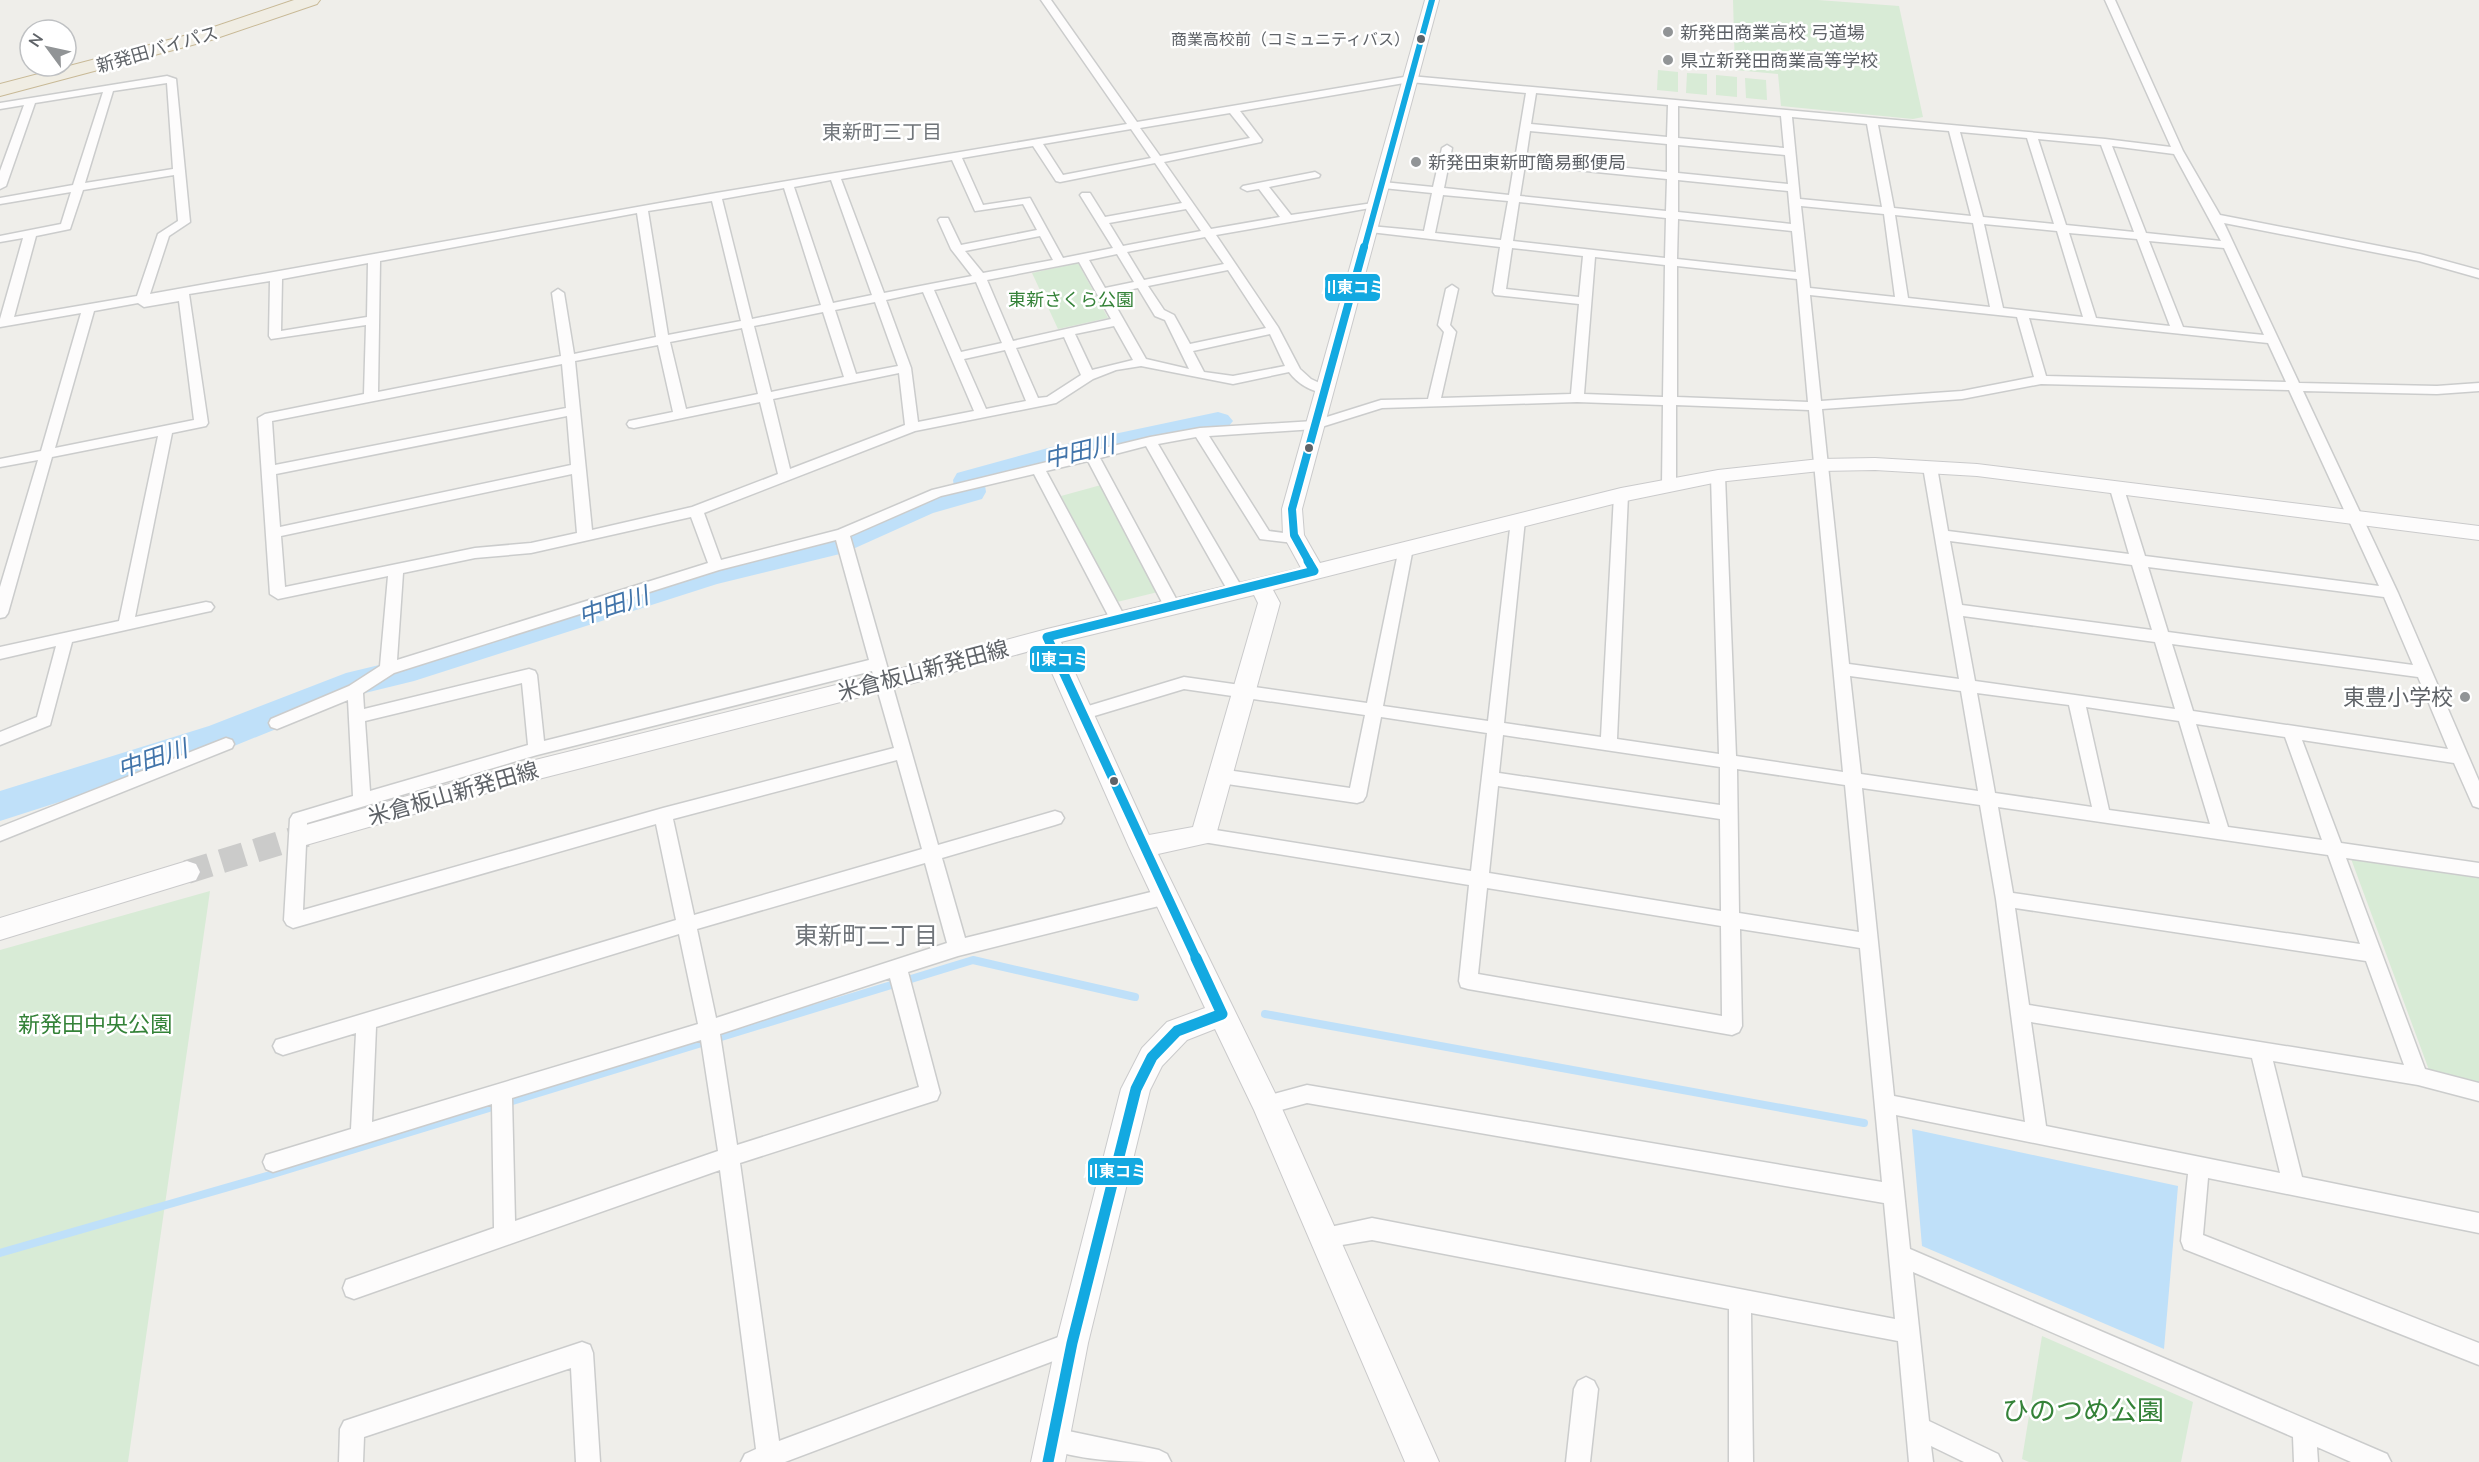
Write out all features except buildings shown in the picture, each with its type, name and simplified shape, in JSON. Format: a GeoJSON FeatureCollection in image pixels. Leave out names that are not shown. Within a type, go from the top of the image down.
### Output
{"type":"FeatureCollection","features":[{"type":"Feature","properties":{"kind":"highway","name":"新発田バイパス"},"geometry":{"type":"LineString","coordinates":[[0,90],[173,46],[311,0]]}},
{"type":"Feature","properties":{"kind":"street"},"geometry":{"type":"LineString","coordinates":[[1046,0],[1160,160],[1187,205],[1208,232],[1273,330],[1292,368],[1307,384],[1325,389]]}},
{"type":"Feature","properties":{"kind":"street"},"geometry":{"type":"LineString","coordinates":[[1314,571],[1294,538],[1290,525],[1292,509],[1383,185],[1432,0]]}},
{"type":"Feature","properties":{"kind":"street"},"geometry":{"type":"LineString","coordinates":[[2110,0],[2178,151],[2229,245],[2390,593],[2479,801]]}},
{"type":"Feature","properties":{"kind":"street"},"geometry":{"type":"LineString","coordinates":[[0,106],[167,79],[172,81],[184,222],[164,234],[142,299]]}},
{"type":"Feature","properties":{"kind":"street"},"geometry":{"type":"LineString","coordinates":[[30,235],[4,322],[276,276],[716,196],[1410,79],[2105,142],[2178,151]]}},
{"type":"Feature","properties":{"kind":"street"},"geometry":{"type":"LineString","coordinates":[[0,239],[66,227],[80,189],[109,88]]}},
{"type":"Feature","properties":{"kind":"street"},"geometry":{"type":"LineString","coordinates":[[1531,91],[1499,292],[1583,301]]}},
{"type":"Feature","properties":{"kind":"street"},"geometry":{"type":"LineString","coordinates":[[0,186],[31,100]]}},
{"type":"Feature","properties":{"kind":"street"},"geometry":{"type":"LineString","coordinates":[[1669,485],[1673,104]]}},
{"type":"Feature","properties":{"kind":"street"},"geometry":{"type":"LineString","coordinates":[[1035,141],[1060,179],[1257,140],[1232,108]]}},
{"type":"Feature","properties":{"kind":"street"},"geometry":{"type":"LineString","coordinates":[[1786,113],[1921,1462]]}},
{"type":"Feature","properties":{"kind":"street"},"geometry":{"type":"LineString","coordinates":[[1872,121],[1889,212],[1902,302]]}},
{"type":"Feature","properties":{"kind":"street"},"geometry":{"type":"LineString","coordinates":[[1526,127],[1789,152]]}},
{"type":"Feature","properties":{"kind":"street"},"geometry":{"type":"LineString","coordinates":[[1954,129],[1978,220],[1997,311]]}},
{"type":"Feature","properties":{"kind":"street"},"geometry":{"type":"LineString","coordinates":[[2032,136],[2091,321]]}},
{"type":"Feature","properties":{"kind":"street"},"geometry":{"type":"LineString","coordinates":[[2105,142],[2178,330]]}},
{"type":"Feature","properties":{"kind":"street"},"geometry":{"type":"LineString","coordinates":[[1428,235],[1447,148]]}},
{"type":"Feature","properties":{"kind":"street"},"geometry":{"type":"LineString","coordinates":[[955,155],[979,209],[1026,200],[1060,262]]}},
{"type":"Feature","properties":{"kind":"street"},"geometry":{"type":"LineString","coordinates":[[1521,161],[1674,177],[1889,212],[2229,245]]}},
{"type":"Feature","properties":{"kind":"street"},"geometry":{"type":"LineString","coordinates":[[0,201],[179,171]]}},
{"type":"Feature","properties":{"kind":"street"},"geometry":{"type":"LineString","coordinates":[[836,176],[905,368],[912,427]]}},
{"type":"Feature","properties":{"kind":"street"},"geometry":{"type":"LineString","coordinates":[[1247,188],[1315,176]]}},
{"type":"Feature","properties":{"kind":"street"},"geometry":{"type":"LineString","coordinates":[[789,184],[851,378]]}},
{"type":"Feature","properties":{"kind":"street"},"geometry":{"type":"LineString","coordinates":[[1262,185],[1287,218]]}},
{"type":"Feature","properties":{"kind":"street"},"geometry":{"type":"LineString","coordinates":[[1383,185],[1797,228]]}},
{"type":"Feature","properties":{"kind":"street"},"geometry":{"type":"LineString","coordinates":[[1086,195],[1159,313],[1170,318],[1199,375]]}},
{"type":"Feature","properties":{"kind":"street"},"geometry":{"type":"LineString","coordinates":[[716,196],[785,476]]}},
{"type":"Feature","properties":{"kind":"street"},"geometry":{"type":"LineString","coordinates":[[1292,368],[1233,380],[1141,362],[1113,367],[1088,376],[1051,400],[912,427],[696,511],[531,548],[475,553],[278,594],[266,418],[1208,232],[1377,204]]}},
{"type":"Feature","properties":{"kind":"street"},"geometry":{"type":"LineString","coordinates":[[1101,221],[1187,205]]}},
{"type":"Feature","properties":{"kind":"street"},"geometry":{"type":"LineString","coordinates":[[642,209],[663,340],[680,414]]}},
{"type":"Feature","properties":{"kind":"street"},"geometry":{"type":"LineString","coordinates":[[2216,218],[2420,258],[2479,274]]}},
{"type":"Feature","properties":{"kind":"street"},"geometry":{"type":"LineString","coordinates":[[944,220],[957,249],[980,278],[1034,404]]}},
{"type":"Feature","properties":{"kind":"street"},"geometry":{"type":"LineString","coordinates":[[1370,229],[1672,262],[1902,302],[2272,340]]}},
{"type":"Feature","properties":{"kind":"street"},"geometry":{"type":"LineString","coordinates":[[957,249],[1044,232]]}},
{"type":"Feature","properties":{"kind":"street"},"geometry":{"type":"LineString","coordinates":[[1577,398],[1583,301],[1589,254]]}},
{"type":"Feature","properties":{"kind":"street"},"geometry":{"type":"LineString","coordinates":[[371,398],[374,257]]}},
{"type":"Feature","properties":{"kind":"street"},"geometry":{"type":"LineString","coordinates":[[1082,257],[1141,362]]}},
{"type":"Feature","properties":{"kind":"street"},"geometry":{"type":"LineString","coordinates":[[1102,292],[1230,266]]}},
{"type":"Feature","properties":{"kind":"street"},"geometry":{"type":"LineString","coordinates":[[276,276],[275,336],[373,320]]}},
{"type":"Feature","properties":{"kind":"street"},"geometry":{"type":"LineString","coordinates":[[927,288],[982,414]]}},
{"type":"Feature","properties":{"kind":"street"},"geometry":{"type":"LineString","coordinates":[[1434,401],[1450,332],[1444,326],[1452,289]]}},
{"type":"Feature","properties":{"kind":"street"},"geometry":{"type":"LineString","coordinates":[[558,293],[568,359],[585,537]]}},
{"type":"Feature","properties":{"kind":"street"},"geometry":{"type":"LineString","coordinates":[[0,463],[201,423],[184,297],[144,303],[142,299]]}},
{"type":"Feature","properties":{"kind":"street"},"geometry":{"type":"LineString","coordinates":[[0,613],[89,308]]}},
{"type":"Feature","properties":{"kind":"street"},"geometry":{"type":"LineString","coordinates":[[2022,314],[2041,380]]}},
{"type":"Feature","properties":{"kind":"street"},"geometry":{"type":"LineString","coordinates":[[957,357],[1118,321]]}},
{"type":"Feature","properties":{"kind":"street"},"geometry":{"type":"LineString","coordinates":[[1186,349],[1273,330]]}},
{"type":"Feature","properties":{"kind":"street"},"geometry":{"type":"LineString","coordinates":[[1068,333],[1088,376]]}},
{"type":"Feature","properties":{"kind":"street"},"geometry":{"type":"LineString","coordinates":[[634,424],[905,368]]}},
{"type":"Feature","properties":{"kind":"street"},"geometry":{"type":"LineString","coordinates":[[277,723],[355,690],[388,669],[716,566],[842,534],[938,493],[1150,441],[1200,432],[1315,424],[1381,404],[1577,398],[1670,399],[1815,406],[1962,395],[2041,380],[2437,390],[2479,387]]}},
{"type":"Feature","properties":{"kind":"street"},"geometry":{"type":"LineString","coordinates":[[269,471],[573,411]]}},
{"type":"Feature","properties":{"kind":"street"},"geometry":{"type":"LineString","coordinates":[[126,625],[166,430]]}},
{"type":"Feature","properties":{"kind":"street"},"geometry":{"type":"LineString","coordinates":[[1200,432],[1265,536],[1294,538]]}},
{"type":"Feature","properties":{"kind":"street"},"geometry":{"type":"LineString","coordinates":[[1150,441],[1236,591]]}},
{"type":"Feature","properties":{"kind":"street"},"geometry":{"type":"LineString","coordinates":[[1092,456],[1172,606]]}},
{"type":"Feature","properties":{"kind":"street","name":"米倉板山新発田線"},"geometry":{"type":"LineString","coordinates":[[306,836],[882,673],[1047,637],[1260,586],[1621,495],[1718,476],[1820,465],[1875,464],[1977,470],[2479,533]]}},
{"type":"Feature","properties":{"kind":"street"},"geometry":{"type":"LineString","coordinates":[[1930,467],[1966,686],[2005,899],[2037,1134]]}},
{"type":"Feature","properties":{"kind":"street"},"geometry":{"type":"LineString","coordinates":[[274,533],[579,468]]}},
{"type":"Feature","properties":{"kind":"street"},"geometry":{"type":"LineString","coordinates":[[1039,470],[1118,619]]}},
{"type":"Feature","properties":{"kind":"street"},"geometry":{"type":"LineString","coordinates":[[1518,520],[1468,981],[1732,1026],[1728,760],[1718,476]]}},
{"type":"Feature","properties":{"kind":"street"},"geometry":{"type":"LineString","coordinates":[[2116,489],[2221,832]]}},
{"type":"Feature","properties":{"kind":"street"},"geometry":{"type":"LineString","coordinates":[[1609,743],[1621,495]]}},
{"type":"Feature","properties":{"kind":"street"},"geometry":{"type":"LineString","coordinates":[[696,511],[716,566]]}},
{"type":"Feature","properties":{"kind":"street"},"geometry":{"type":"LineString","coordinates":[[842,534],[958,948]]}},
{"type":"Feature","properties":{"kind":"street"},"geometry":{"type":"LineString","coordinates":[[1943,535],[2390,593]]}},
{"type":"Feature","properties":{"kind":"street"},"geometry":{"type":"LineString","coordinates":[[1220,776],[1357,796],[1406,548]]}},
{"type":"Feature","properties":{"kind":"street"},"geometry":{"type":"LineString","coordinates":[[388,669],[396,570]]}},
{"type":"Feature","properties":{"kind":"street"},"geometry":{"type":"LineString","coordinates":[[1203,835],[1269,603],[1260,586]]}},
{"type":"Feature","properties":{"kind":"street"},"geometry":{"type":"LineString","coordinates":[[0,653],[206,607]]}},
{"type":"Feature","properties":{"kind":"street"},"geometry":{"type":"LineString","coordinates":[[1954,609],[2424,672]]}},
{"type":"Feature","properties":{"kind":"street"},"geometry":{"type":"LineString","coordinates":[[1047,637],[1143,847],[1266,1105],[1422,1462]]}},
{"type":"Feature","properties":{"kind":"street"},"geometry":{"type":"LineString","coordinates":[[0,739],[44,721],[65,640]]}},
{"type":"Feature","properties":{"kind":"street"},"geometry":{"type":"LineString","coordinates":[[1842,669],[2076,700],[2460,757]]}},
{"type":"Feature","properties":{"kind":"street"},"geometry":{"type":"LineString","coordinates":[[882,673],[537,749],[299,819],[293,920],[663,815],[903,752]]}},
{"type":"Feature","properties":{"kind":"street"},"geometry":{"type":"LineString","coordinates":[[358,717],[529,675],[537,749]]}},
{"type":"Feature","properties":{"kind":"street"},"geometry":{"type":"LineString","coordinates":[[1081,714],[1184,683],[1496,726],[2479,870]]}},
{"type":"Feature","properties":{"kind":"street"},"geometry":{"type":"LineString","coordinates":[[355,690],[362,799]]}},
{"type":"Feature","properties":{"kind":"street"},"geometry":{"type":"LineString","coordinates":[[2076,700],[2102,815]]}},
{"type":"Feature","properties":{"kind":"street"},"geometry":{"type":"LineString","coordinates":[[2291,732],[2418,1076]]}},
{"type":"Feature","properties":{"kind":"street"},"geometry":{"type":"LineString","coordinates":[[0,834],[226,744]]}},
{"type":"Feature","properties":{"kind":"street"},"geometry":{"type":"LineString","coordinates":[[1490,778],[1729,813]]}},
{"type":"Feature","properties":{"kind":"street"},"geometry":{"type":"LineString","coordinates":[[663,815],[709,1029],[729,1157],[761,1459],[1072,1342]]}},
{"type":"Feature","properties":{"kind":"street"},"geometry":{"type":"LineString","coordinates":[[283,1046],[685,925],[1055,818]]}},
{"type":"Feature","properties":{"kind":"street"},"geometry":{"type":"LineString","coordinates":[[1143,847],[1203,835],[1869,942]]}},
{"type":"Feature","properties":{"kind":"street"},"geometry":{"type":"LineString","coordinates":[[0,929],[187,872]]}},
{"type":"Feature","properties":{"kind":"street"},"geometry":{"type":"LineString","coordinates":[[273,1162],[709,1029],[958,948],[1167,896]]}},
{"type":"Feature","properties":{"kind":"street"},"geometry":{"type":"LineString","coordinates":[[2005,899],[2373,954]]}},
{"type":"Feature","properties":{"kind":"street"},"geometry":{"type":"LineString","coordinates":[[354,1288],[729,1157],[930,1093],[897,968]]}},
{"type":"Feature","properties":{"kind":"street"},"geometry":{"type":"LineString","coordinates":[[2020,1012],[2418,1076],[2479,1092]]}},
{"type":"Feature","properties":{"kind":"street"},"geometry":{"type":"LineString","coordinates":[[1159,1462],[1051,1451],[1072,1342],[1136,1089],[1152,1057],[1177,1031],[1222,1014]]}},
{"type":"Feature","properties":{"kind":"street"},"geometry":{"type":"LineString","coordinates":[[361,1135],[366,1022]]}},
{"type":"Feature","properties":{"kind":"street"},"geometry":{"type":"LineString","coordinates":[[2260,1050],[2294,1186]]}},
{"type":"Feature","properties":{"kind":"street"},"geometry":{"type":"LineString","coordinates":[[502,1093],[505,1237]]}},
{"type":"Feature","properties":{"kind":"street"},"geometry":{"type":"LineString","coordinates":[[1266,1105],[1307,1094],[1894,1194]]}},
{"type":"Feature","properties":{"kind":"street"},"geometry":{"type":"LineString","coordinates":[[1884,1103],[2479,1223]]}},
{"type":"Feature","properties":{"kind":"street"},"geometry":{"type":"LineString","coordinates":[[2199,1166],[2192,1241],[2479,1354]]}},
{"type":"Feature","properties":{"kind":"street"},"geometry":{"type":"LineString","coordinates":[[1324,1237],[1372,1229],[1907,1332]]}},
{"type":"Feature","properties":{"kind":"street"},"geometry":{"type":"LineString","coordinates":[[1900,1255],[2379,1462]]}},
{"type":"Feature","properties":{"kind":"street"},"geometry":{"type":"LineString","coordinates":[[1740,1300],[1741,1462]]}},
{"type":"Feature","properties":{"kind":"street"},"geometry":{"type":"LineString","coordinates":[[351,1462],[351,1429],[582,1353],[588,1462]]}},
{"type":"Feature","properties":{"kind":"street"},"geometry":{"type":"LineString","coordinates":[[1578,1462],[1586,1389]]}},
{"type":"Feature","properties":{"kind":"street"},"geometry":{"type":"LineString","coordinates":[[1918,1428],[1990,1462]]}},
{"type":"Feature","properties":{"kind":"street"},"geometry":{"type":"LineString","coordinates":[[2304,1430],[2306,1462]]}},
{"type":"Feature","properties":{"kind":"green space"},"geometry":{"type":"Polygon","coordinates":[[[1733,0],[1818,0],[1899,6],[1923,117],[1913,119],[1781,106],[1778,74],[1735,70],[1733,0]]]}},
{"type":"Feature","properties":{"kind":"green space"},"geometry":{"type":"Polygon","coordinates":[[[1658,70],[1678,72],[1678,92],[1657,90],[1658,70]]]}},
{"type":"Feature","properties":{"kind":"green space"},"geometry":{"type":"Polygon","coordinates":[[[1687,73],[1707,74],[1707,95],[1686,93],[1687,73]]]}},
{"type":"Feature","properties":{"kind":"green space"},"geometry":{"type":"Polygon","coordinates":[[[1716,75],[1737,77],[1737,97],[1716,95],[1716,75]]]}},
{"type":"Feature","properties":{"kind":"green space"},"geometry":{"type":"Polygon","coordinates":[[[1745,78],[1766,80],[1767,100],[1746,98],[1745,78]]]}},
{"type":"Feature","properties":{"kind":"green space","name":"東新さくら公園"},"geometry":{"type":"Polygon","coordinates":[[[1078,263],[1108,318],[1058,329],[1032,273],[1078,263]]]}},
{"type":"Feature","properties":{"kind":"green space"},"geometry":{"type":"Polygon","coordinates":[[[1101,485],[1158,592],[1117,602],[1061,496],[1101,485]]]}},
{"type":"Feature","properties":{"kind":"green space"},"geometry":{"type":"Polygon","coordinates":[[[2350,856],[2479,877],[2479,1083],[2429,1070],[2350,856]]]}},
{"type":"Feature","properties":{"kind":"green space","name":"新発田中央公園"},"geometry":{"type":"Polygon","coordinates":[[[210,891],[128,1462],[0,1462],[0,950],[210,891]]]}},
{"type":"Feature","properties":{"kind":"green space","name":"ひのつめ公園"},"geometry":{"type":"Polygon","coordinates":[[[2042,1336],[2193,1402],[2181,1462],[2029,1462],[2022,1459],[2042,1336]]]}},
{"type":"Feature","properties":{"kind":"water"},"geometry":{"type":"Polygon","coordinates":[[[1912,1129],[2178,1186],[2164,1349],[1922,1246],[1912,1129]]]}},
{"type":"Feature","properties":{"kind":"waterway","name":"中田川"},"geometry":{"type":"LineString","coordinates":[[0,806],[221,736],[358,682],[402,672],[711,574],[833,545],[922,506],[971,492],[968,480],[1048,457],[1218,421]]}},
{"type":"Feature","properties":{"kind":"waterway"},"geometry":{"type":"LineString","coordinates":[[0,1253],[270,1175],[973,960],[1135,997]]}},
{"type":"Feature","properties":{"kind":"waterway"},"geometry":{"type":"LineString","coordinates":[[1265,1014],[1864,1123]]}},
{"type":"Feature","properties":{"kind":"tunnel"},"geometry":{"type":"LineString","coordinates":[[187,872],[306,835]]}},
{"type":"Feature","properties":{"kind":"transit line","name":"川東コミ"},"geometry":{"type":"LineString","coordinates":[[1048,1462],[1072,1343],[1136,1089],[1152,1057],[1177,1031],[1222,1014],[1047,637],[1314,571],[1294,535],[1292,509],[1432,0]]}},
{"type":"Feature","properties":{"kind":"place","name":"新発田商業高校 弓道場"},"geometry":{"type":"Point","coordinates":[1668,32]}},
{"type":"Feature","properties":{"kind":"place","name":"商業高校前（コミュニティバス）"},"geometry":{"type":"Point","coordinates":[1421,39]}},
{"type":"Feature","properties":{"kind":"place","name":"県立新発田商業高等学校"},"geometry":{"type":"Point","coordinates":[1668,60]}},
{"type":"Feature","properties":{"kind":"place","name":"新発田東新町簡易郵便局"},"geometry":{"type":"Point","coordinates":[1416,162]}},
{"type":"Feature","properties":{"kind":"place","name":"東豊小学校"},"geometry":{"type":"Point","coordinates":[2465,697]}},
{"type":"Feature","properties":{"kind":"district","name":"東新町三丁目"},"geometry":{"type":"Point","coordinates":[882,131]}},
{"type":"Feature","properties":{"kind":"district","name":"東新町二丁目"},"geometry":{"type":"Point","coordinates":[866,935]}}]}
